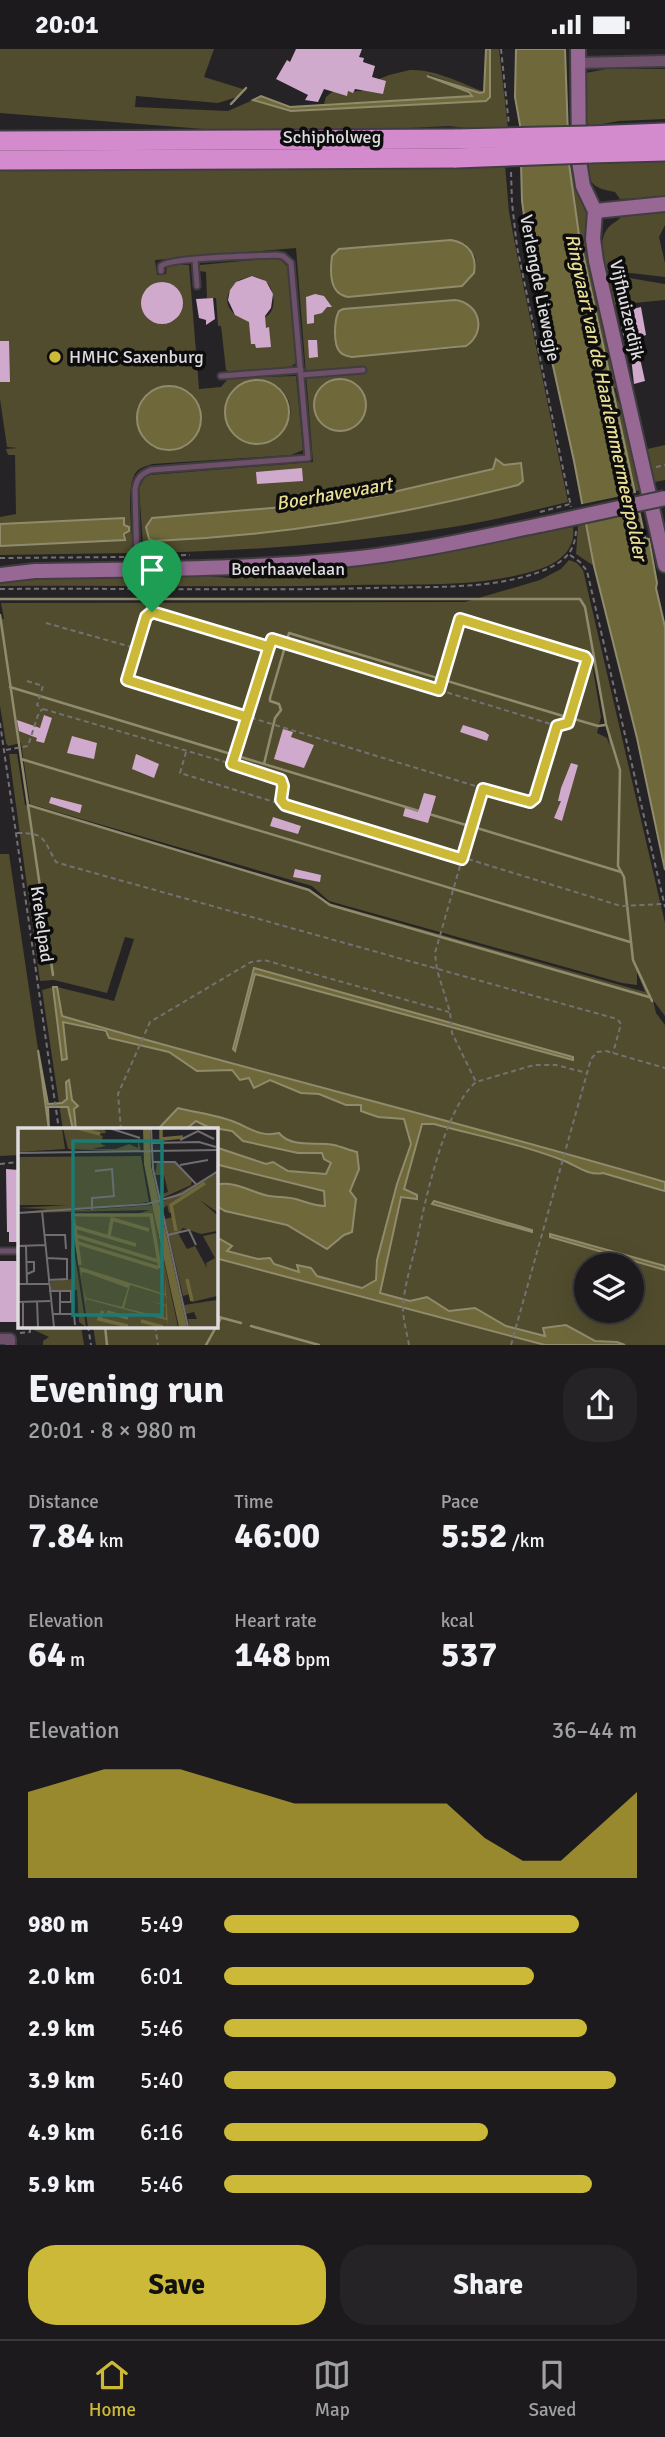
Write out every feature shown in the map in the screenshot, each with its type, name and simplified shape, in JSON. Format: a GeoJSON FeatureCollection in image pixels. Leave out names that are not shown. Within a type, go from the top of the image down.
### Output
{"type":"FeatureCollection","features":[{"type":"Feature","properties":{"kind":"highway","name":"Schipholweg"},"geometry":{"type":"LineString","coordinates":[[589,145],[665,133]]}},
{"type":"Feature","properties":{"kind":"highway","name":"Schipholweg"},"geometry":{"type":"LineString","coordinates":[[0,141],[456,149]]}},
{"type":"Feature","properties":{"kind":"highway","name":"Schipholweg"},"geometry":{"type":"LineString","coordinates":[[0,160],[589,145],[665,151]]}},
{"type":"Feature","properties":{"kind":"main road","name":"Vijfhuizerdijk"},"geometry":{"type":"LineString","coordinates":[[578,56],[581,178],[595,211],[593,239],[596,261],[665,565]]}},
{"type":"Feature","properties":{"kind":"main road"},"geometry":{"type":"LineString","coordinates":[[595,211],[665,204]]}},
{"type":"Feature","properties":{"kind":"main road"},"geometry":{"type":"LineString","coordinates":[[579,517],[665,498]]}},
{"type":"Feature","properties":{"kind":"main road","name":"Boerhaavelaan"},"geometry":{"type":"LineString","coordinates":[[0,575],[137,563],[249,567],[342,560],[401,553],[579,517]]}},
{"type":"Feature","properties":{"kind":"main road","name":"Boerhaavelaan"},"geometry":{"type":"LineString","coordinates":[[0,566],[35,571]]}},
{"type":"Feature","properties":{"kind":"street","name":"Vijfhuizerdijk"},"geometry":{"type":"LineString","coordinates":[[578,56],[665,61]]}},
{"type":"Feature","properties":{"kind":"lane"},"geometry":{"type":"LineString","coordinates":[[137,563],[135,489],[137,480],[143,474],[151,470],[308,458],[291,263],[283,256],[276,255],[165,262],[161,271]]}},
{"type":"Feature","properties":{"kind":"lane"},"geometry":{"type":"LineString","coordinates":[[195,260],[197,286]]}},
{"type":"Feature","properties":{"kind":"lane"},"geometry":{"type":"LineString","coordinates":[[221,376],[363,369]]}},
{"type":"Feature","properties":{"kind":"lane"},"geometry":{"type":"LineString","coordinates":[[0,1251],[18,1251]]}},
{"type":"Feature","properties":{"kind":"path"},"geometry":{"type":"LineString","coordinates":[[502,49],[510,127]]}},
{"type":"Feature","properties":{"kind":"path","name":"Verlengde Liewegje"},"geometry":{"type":"LineString","coordinates":[[511,168],[512,204],[520,270],[570,504],[579,517]]}},
{"type":"Feature","properties":{"kind":"path"},"geometry":{"type":"LineString","coordinates":[[540,511],[570,504]]}},
{"type":"Feature","properties":{"kind":"path"},"geometry":{"type":"LineString","coordinates":[[468,859],[621,906],[665,905],[587,571],[569,554],[576,542],[576,530]]}},
{"type":"Feature","properties":{"kind":"path","name":"Boerhaavelaan"},"geometry":{"type":"LineString","coordinates":[[0,589],[332,589],[449,586],[489,583],[534,573],[558,563],[569,554]]}},
{"type":"Feature","properties":{"kind":"path"},"geometry":{"type":"LineString","coordinates":[[0,558],[137,563],[200,555]]}},
{"type":"Feature","properties":{"kind":"path"},"geometry":{"type":"LineString","coordinates":[[269,647],[152,612],[146,617],[127,680],[530,802],[535,798],[557,726]]}},
{"type":"Feature","properties":{"kind":"path"},"geometry":{"type":"LineString","coordinates":[[232,764],[272,639],[290,645],[557,726],[568,723],[587,660],[585,657],[460,619],[439,690]]}},
{"type":"Feature","properties":{"kind":"path"},"geometry":{"type":"LineString","coordinates":[[46,623],[137,648]]}},
{"type":"Feature","properties":{"kind":"path"},"geometry":{"type":"LineString","coordinates":[[27,681],[43,686],[37,705],[43,709],[281,780],[281,800],[285,805]]}},
{"type":"Feature","properties":{"kind":"path"},"geometry":{"type":"LineString","coordinates":[[5,750],[28,746],[38,712],[43,709]]}},
{"type":"Feature","properties":{"kind":"path","name":"Krekelpad"},"geometry":{"type":"LineString","coordinates":[[0,723],[59,1128]]}},
{"type":"Feature","properties":{"kind":"path"},"geometry":{"type":"LineString","coordinates":[[186,750],[180,773],[462,859]]}},
{"type":"Feature","properties":{"kind":"path"},"geometry":{"type":"LineString","coordinates":[[476,1082],[452,1033],[450,1012],[437,970],[435,953],[483,789]]}},
{"type":"Feature","properties":{"kind":"path"},"geometry":{"type":"LineString","coordinates":[[17,833],[41,835],[56,862],[620,1020],[613,1053]]}},
{"type":"Feature","properties":{"kind":"path"},"geometry":{"type":"LineString","coordinates":[[121,1128],[118,1094],[150,1022],[257,960],[450,1012]]}},
{"type":"Feature","properties":{"kind":"path"},"geometry":{"type":"LineString","coordinates":[[511,1345],[591,1059],[597,1052],[602,1051],[665,1068]]}},
{"type":"Feature","properties":{"kind":"path"},"geometry":{"type":"LineString","coordinates":[[409,1345],[403,1310],[405,1292],[426,1201],[452,1117],[469,1088],[476,1082],[534,1065],[556,1065],[587,1073]]}},
{"type":"Feature","properties":{"kind":"path"},"geometry":{"type":"LineString","coordinates":[[0,1164],[18,1162]]}},
{"type":"Feature","properties":{"kind":"path"},"geometry":{"type":"LineString","coordinates":[[7,1341],[22,1332],[30,1332],[30,1328]]}},
{"type":"Feature","properties":{"kind":"shaded area"},"geometry":{"type":"Polygon","coordinates":[[[0,49],[214,49],[204,77],[246,90],[237,97],[218,103],[136,96],[135,107],[228,111],[253,100],[291,111],[486,101],[490,97],[490,49],[499,49],[508,129],[485,130],[449,126],[229,131],[0,113],[0,49]]]}},
{"type":"Feature","properties":{"kind":"shaded area"},"geometry":{"type":"Polygon","coordinates":[[[606,69],[665,69],[665,119],[619,121],[586,127],[586,73],[606,69]]]}},
{"type":"Feature","properties":{"kind":"shaded area"},"geometry":{"type":"Polygon","coordinates":[[[410,70],[438,74],[484,92],[480,93],[430,75],[428,77],[469,92],[473,96],[324,104],[326,97],[332,92],[362,91],[374,81],[410,70]]]}},
{"type":"Feature","properties":{"kind":"shaded area"},"geometry":{"type":"Polygon","coordinates":[[[665,161],[665,197],[620,199],[615,192],[602,189],[591,181],[585,163],[665,161]]]}},
{"type":"Feature","properties":{"kind":"shaded area"},"geometry":{"type":"Polygon","coordinates":[[[569,164],[589,212],[585,228],[587,244],[619,387],[614,388],[618,402],[622,402],[642,490],[636,491],[598,328],[581,246],[569,164]]]}},
{"type":"Feature","properties":{"kind":"shaded area"},"geometry":{"type":"Polygon","coordinates":[[[505,165],[516,250],[568,502],[468,525],[377,538],[262,548],[146,553],[143,545],[139,488],[145,477],[313,462],[296,248],[155,260],[157,275],[166,274],[167,265],[189,265],[199,389],[221,387],[227,380],[234,378],[296,376],[303,450],[291,455],[152,464],[140,469],[133,477],[131,486],[133,548],[130,553],[0,555],[0,546],[124,540],[129,527],[125,526],[123,518],[0,524],[0,517],[16,514],[15,455],[8,455],[6,449],[18,448],[7,447],[0,399],[0,166],[505,165]],[[464,243],[335,251],[331,261],[333,287],[348,297],[462,286],[475,265],[474,254],[464,243]],[[163,283],[147,290],[142,303],[147,317],[163,324],[175,320],[183,305],[178,290],[163,283]],[[336,315],[337,347],[352,357],[460,348],[475,339],[479,325],[336,315]],[[254,380],[226,405],[230,429],[239,438],[250,442],[262,443],[282,433],[290,414],[290,403],[285,394],[274,385],[254,380]],[[174,387],[160,389],[149,395],[141,405],[138,415],[138,427],[143,437],[151,445],[164,450],[178,449],[188,444],[196,436],[200,425],[196,402],[187,393],[174,387]],[[495,462],[494,469],[376,496],[289,509],[153,518],[146,527],[149,539],[154,541],[215,538],[521,464],[504,465],[495,462]]]}},
{"type":"Feature","properties":{"kind":"shaded area"},"geometry":{"type":"Polygon","coordinates":[[[665,209],[665,225],[659,237],[665,277],[605,270],[602,243],[610,226],[622,215],[665,209]]]}},
{"type":"Feature","properties":{"kind":"shaded area"},"geometry":{"type":"Polygon","coordinates":[[[275,258],[288,267],[296,363],[289,368],[230,372],[226,370],[216,298],[207,298],[206,272],[200,271],[200,265],[275,258]],[[252,276],[239,280],[229,293],[228,305],[234,313],[245,319],[256,320],[267,316],[273,307],[272,292],[265,281],[252,276]]]}},
{"type":"Feature","properties":{"kind":"shaded area"},"geometry":{"type":"Polygon","coordinates":[[[623,277],[665,284],[665,300],[612,305],[609,280],[623,277]]]}},
{"type":"Feature","properties":{"kind":"shaded area"},"geometry":{"type":"Polygon","coordinates":[[[665,445],[665,480],[650,483],[643,450],[665,445]]]}},
{"type":"Feature","properties":{"kind":"shaded area"},"geometry":{"type":"Polygon","coordinates":[[[585,524],[594,566],[576,554],[578,526],[585,524]]]}},
{"type":"Feature","properties":{"kind":"shaded area"},"geometry":{"type":"Polygon","coordinates":[[[573,527],[569,548],[554,563],[518,575],[472,582],[426,585],[0,586],[0,577],[254,576],[384,562],[573,527]]]}},
{"type":"Feature","properties":{"kind":"shaded area"},"geometry":{"type":"Polygon","coordinates":[[[569,560],[577,563],[583,570],[665,923],[665,1016],[653,1000],[656,1013],[665,1025],[665,1266],[644,1260],[644,1253],[619,1253],[551,1234],[550,1237],[608,1253],[574,1253],[574,1323],[644,1323],[644,1263],[665,1269],[665,1345],[96,1345],[93,1328],[217,1328],[217,1206],[225,1211],[287,1225],[327,1249],[344,1235],[326,1174],[288,1171],[273,1162],[266,1164],[217,1148],[217,1128],[187,1128],[195,1121],[167,1121],[161,1128],[63,1128],[42,990],[53,987],[57,1020],[111,1034],[110,1030],[62,1016],[57,987],[114,1001],[134,939],[125,937],[107,993],[54,980],[40,981],[9,754],[17,754],[25,805],[307,889],[322,901],[645,992],[637,972],[637,985],[622,983],[329,901],[312,886],[30,804],[21,743],[8,746],[6,743],[0,706],[0,618],[4,619],[1,603],[465,602],[540,580],[561,569],[569,560]],[[590,652],[601,717],[597,733],[607,738],[609,745],[590,652]],[[433,1201],[433,1204],[532,1232],[532,1229],[433,1201]]]}},
{"type":"Feature","properties":{"kind":"shaded area"},"geometry":{"type":"Polygon","coordinates":[[[0,854],[9,854],[50,1128],[18,1128],[18,1155],[0,1156],[0,854]]]}},
{"type":"Feature","properties":{"kind":"shaded area"},"geometry":{"type":"Polygon","coordinates":[[[217,1164],[325,1191],[325,1207],[264,1195],[234,1185],[217,1185],[217,1164]]]}},
{"type":"Feature","properties":{"kind":"shaded area"},"geometry":{"type":"Polygon","coordinates":[[[81,1328],[84,1345],[43,1345],[43,1341],[49,1337],[34,1330],[81,1328]]]}},
{"type":"Feature","properties":{"kind":"water"},"geometry":{"type":"Polygon","coordinates":[[[486,49],[490,49],[490,97],[486,101],[291,111],[253,100],[261,96],[290,107],[472,96],[469,92],[427,76],[484,92],[486,49]]]}},
{"type":"Feature","properties":{"kind":"water","name":"Ringvaart van de Haarlemmermeerpolder"},"geometry":{"type":"Polygon","coordinates":[[[516,49],[565,49],[569,164],[579,235],[645,538],[649,539],[665,627],[665,870],[637,738],[594,566],[531,266],[522,201],[520,125],[515,97],[516,49]]]}},
{"type":"Feature","properties":{"kind":"water"},"geometry":{"type":"Polygon","coordinates":[[[451,240],[463,244],[473,255],[474,273],[462,286],[348,297],[337,292],[334,287],[331,275],[332,256],[339,249],[451,240]]]}},
{"type":"Feature","properties":{"kind":"water"},"geometry":{"type":"Polygon","coordinates":[[[455,300],[470,306],[478,319],[477,333],[466,346],[352,357],[338,349],[335,326],[337,315],[343,309],[455,300]]]}},
{"type":"Feature","properties":{"kind":"water"},"geometry":{"type":"Polygon","coordinates":[[[340,379],[359,386],[366,405],[359,424],[340,431],[321,424],[314,405],[321,386],[340,379]]]}},
{"type":"Feature","properties":{"kind":"water"},"geometry":{"type":"Polygon","coordinates":[[[251,380],[263,380],[280,389],[287,400],[287,424],[280,435],[263,444],[251,444],[239,439],[230,430],[225,418],[225,406],[230,394],[239,385],[251,380]]]}},
{"type":"Feature","properties":{"kind":"water"},"geometry":{"type":"Polygon","coordinates":[[[169,386],[187,392],[195,400],[201,418],[195,436],[187,444],[169,450],[151,444],[143,436],[137,418],[143,400],[151,392],[169,386]]]}},
{"type":"Feature","properties":{"kind":"water"},"geometry":{"type":"Polygon","coordinates":[[[496,459],[504,465],[521,463],[523,481],[518,485],[382,515],[247,535],[154,541],[149,539],[146,527],[152,518],[319,504],[376,496],[493,469],[496,459]]]}},
{"type":"Feature","properties":{"kind":"water"},"geometry":{"type":"Polygon","coordinates":[[[124,518],[124,525],[129,527],[129,531],[124,534],[125,540],[0,546],[0,524],[124,518]]]}},
{"type":"Feature","properties":{"kind":"water"},"geometry":{"type":"Polygon","coordinates":[[[254,968],[573,1057],[573,1060],[255,974],[235,1051],[233,1049],[254,968]]]}},
{"type":"Feature","properties":{"kind":"water"},"geometry":{"type":"Polygon","coordinates":[[[53,987],[57,987],[62,1016],[665,1182],[665,1191],[603,1173],[589,1172],[518,1146],[434,1124],[422,1124],[404,1189],[417,1195],[417,1199],[401,1197],[380,1293],[410,1301],[427,1297],[449,1311],[475,1308],[506,1326],[545,1336],[543,1328],[566,1325],[595,1341],[625,1345],[545,1345],[217,1259],[217,1240],[220,1239],[232,1246],[227,1251],[258,1259],[270,1258],[274,1264],[299,1272],[297,1265],[311,1268],[317,1276],[362,1288],[376,1280],[377,1260],[397,1184],[411,1144],[404,1119],[378,1117],[361,1111],[361,1105],[346,1105],[319,1094],[301,1093],[270,1080],[254,1088],[249,1078],[240,1080],[232,1070],[197,1071],[169,1052],[109,1038],[106,1031],[63,1022],[67,1059],[62,1060],[53,987]]]}},
{"type":"Feature","properties":{"kind":"water"},"geometry":{"type":"Polygon","coordinates":[[[38,1050],[48,1104],[62,1103],[67,1099],[66,1082],[69,1080],[72,1100],[78,1106],[74,1109],[76,1128],[73,1128],[68,1107],[48,1107],[49,1128],[38,1050]]]}},
{"type":"Feature","properties":{"kind":"water"},"geometry":{"type":"Polygon","coordinates":[[[178,1108],[223,1118],[262,1133],[279,1133],[298,1143],[334,1145],[357,1152],[359,1169],[350,1191],[356,1199],[352,1232],[327,1249],[287,1225],[225,1211],[217,1206],[217,1185],[222,1184],[325,1206],[324,1191],[217,1164],[217,1148],[266,1164],[273,1162],[288,1171],[326,1174],[331,1163],[324,1159],[322,1153],[298,1153],[243,1141],[232,1131],[208,1127],[196,1121],[187,1128],[160,1127],[178,1108]]]}},
{"type":"Feature","properties":{"kind":"water"},"geometry":{"type":"Polygon","coordinates":[[[434,1201],[532,1230],[532,1232],[432,1204],[434,1201]]]}},
{"type":"Feature","properties":{"kind":"water"},"geometry":{"type":"Polygon","coordinates":[[[550,1234],[618,1253],[606,1253],[550,1237],[550,1234]]]}},
{"type":"Feature","properties":{"kind":"water"},"geometry":{"type":"Polygon","coordinates":[[[644,1260],[665,1266],[665,1270],[644,1264],[644,1260]]]}},
{"type":"Feature","properties":{"kind":"pier"},"geometry":{"type":"Polygon","coordinates":[[[640,492],[644,511],[581,525],[578,505],[640,492]]]}},
{"type":"Feature","properties":{"kind":"building"},"geometry":{"type":"Polygon","coordinates":[[[296,49],[362,49],[359,57],[364,58],[363,62],[375,66],[372,77],[386,81],[383,94],[355,89],[353,93],[348,91],[347,96],[324,89],[318,102],[305,100],[308,95],[276,79],[287,60],[290,62],[296,49]]]}},
{"type":"Feature","properties":{"kind":"building"},"geometry":{"type":"Polygon","coordinates":[[[252,276],[266,281],[273,294],[271,308],[265,316],[271,347],[256,348],[255,344],[251,344],[249,322],[235,315],[228,300],[230,290],[236,282],[252,276]]]}},
{"type":"Feature","properties":{"kind":"building"},"geometry":{"type":"Polygon","coordinates":[[[162,282],[177,288],[183,303],[177,318],[162,324],[147,318],[141,303],[147,288],[162,282]]]}},
{"type":"Feature","properties":{"kind":"building"},"geometry":{"type":"Polygon","coordinates":[[[315,294],[324,296],[332,307],[314,315],[314,323],[307,324],[306,297],[315,294]]]}},
{"type":"Feature","properties":{"kind":"building"},"geometry":{"type":"Polygon","coordinates":[[[213,298],[215,319],[206,325],[206,320],[199,318],[196,299],[213,298]]]}},
{"type":"Feature","properties":{"kind":"building"},"geometry":{"type":"Polygon","coordinates":[[[641,307],[646,335],[625,342],[621,326],[631,324],[628,310],[641,307]]]}},
{"type":"Feature","properties":{"kind":"building"},"geometry":{"type":"Polygon","coordinates":[[[308,340],[317,340],[318,357],[309,358],[308,340]]]}},
{"type":"Feature","properties":{"kind":"building"},"geometry":{"type":"Polygon","coordinates":[[[0,341],[9,341],[10,382],[0,382],[0,341]]]}},
{"type":"Feature","properties":{"kind":"building"},"geometry":{"type":"Polygon","coordinates":[[[631,357],[640,358],[645,381],[634,384],[631,357]]]}},
{"type":"Feature","properties":{"kind":"building"},"geometry":{"type":"Polygon","coordinates":[[[302,468],[303,481],[257,484],[256,472],[302,468]]]}},
{"type":"Feature","properties":{"kind":"building"},"geometry":{"type":"Polygon","coordinates":[[[44,715],[52,718],[44,743],[19,731],[17,720],[40,728],[44,715]]]}},
{"type":"Feature","properties":{"kind":"building"},"geometry":{"type":"Polygon","coordinates":[[[463,725],[485,732],[489,735],[487,741],[460,732],[463,725]]]}},
{"type":"Feature","properties":{"kind":"building"},"geometry":{"type":"Polygon","coordinates":[[[283,729],[293,732],[291,737],[314,745],[304,768],[274,759],[283,729]]]}},
{"type":"Feature","properties":{"kind":"building"},"geometry":{"type":"Polygon","coordinates":[[[72,736],[97,743],[94,759],[67,753],[72,736]]]}},
{"type":"Feature","properties":{"kind":"building"},"geometry":{"type":"Polygon","coordinates":[[[136,754],[159,764],[154,778],[132,769],[136,754]]]}},
{"type":"Feature","properties":{"kind":"building"},"geometry":{"type":"Polygon","coordinates":[[[571,763],[578,765],[562,821],[554,818],[561,801],[558,801],[561,788],[571,763]]]}},
{"type":"Feature","properties":{"kind":"building"},"geometry":{"type":"Polygon","coordinates":[[[424,793],[436,796],[428,823],[403,816],[405,808],[418,812],[424,793]]]}},
{"type":"Feature","properties":{"kind":"building"},"geometry":{"type":"Polygon","coordinates":[[[51,797],[82,805],[80,813],[49,803],[51,797]]]}},
{"type":"Feature","properties":{"kind":"building"},"geometry":{"type":"Polygon","coordinates":[[[273,817],[301,826],[298,834],[270,826],[273,817]]]}},
{"type":"Feature","properties":{"kind":"building"},"geometry":{"type":"Polygon","coordinates":[[[295,869],[321,875],[320,882],[293,877],[295,869]]]}},
{"type":"Feature","properties":{"kind":"building"},"geometry":{"type":"Polygon","coordinates":[[[6,1169],[18,1170],[18,1242],[9,1242],[6,1169]]]}},
{"type":"Feature","properties":{"kind":"building"},"geometry":{"type":"Polygon","coordinates":[[[0,1261],[18,1261],[18,1322],[0,1322],[0,1261]]]}},
{"type":"Feature","properties":{"kind":"waterway"},"geometry":{"type":"LineString","coordinates":[[231,104],[246,88]]}},
{"type":"Feature","properties":{"kind":"waterway"},"geometry":{"type":"LineString","coordinates":[[0,599],[580,599],[585,607],[606,724],[620,770],[618,866],[624,877],[633,960],[652,1001]]}},
{"type":"Feature","properties":{"kind":"waterway"},"geometry":{"type":"LineString","coordinates":[[0,615],[53,975]]}},
{"type":"Feature","properties":{"kind":"waterway"},"geometry":{"type":"LineString","coordinates":[[264,764],[275,718],[281,710],[279,704],[270,701],[270,698],[289,633],[563,716]]}},
{"type":"Feature","properties":{"kind":"waterway"},"geometry":{"type":"LineString","coordinates":[[10,687],[419,811]]}},
{"type":"Feature","properties":{"kind":"waterway"},"geometry":{"type":"LineString","coordinates":[[574,719],[598,726],[605,725]]}},
{"type":"Feature","properties":{"kind":"waterway"},"geometry":{"type":"LineString","coordinates":[[21,759],[630,942]]}},
{"type":"Feature","properties":{"kind":"waterway"},"geometry":{"type":"LineString","coordinates":[[28,805],[309,890],[330,905],[649,997]]}},
{"type":"Feature","properties":{"kind":"waterway"},"geometry":{"type":"LineString","coordinates":[[429,814],[466,825]]}},
{"type":"Feature","properties":{"kind":"waterway"},"geometry":{"type":"LineString","coordinates":[[477,828],[621,872]]}},
{"type":"Feature","properties":{"kind":"waterway"},"geometry":{"type":"LineString","coordinates":[[217,1317],[241,1323]]}},
{"type":"Feature","properties":{"kind":"waterway"},"geometry":{"type":"LineString","coordinates":[[217,1325],[221,1318]]}},
{"type":"Feature","properties":{"kind":"waterway"},"geometry":{"type":"LineString","coordinates":[[251,1326],[319,1345]]}},
{"type":"Feature","properties":{"kind":"waterway"},"geometry":{"type":"LineString","coordinates":[[105,1328],[107,1345]]}},
{"type":"Feature","properties":{"kind":"waterway"},"geometry":{"type":"LineString","coordinates":[[206,1345],[215,1328]]}},
{"type":"Feature","properties":{"kind":"place","name":"HMHC Saxenburg"},"geometry":{"type":"Point","coordinates":[55,357]}},
{"type":"Feature","properties":{"kind":"route"},"geometry":{"type":"LineString","coordinates":[[152,612],[146,617],[127,680],[247,717],[272,639],[439,690],[460,619],[585,657],[587,660],[568,723],[557,726],[535,798],[530,802],[483,789],[462,859],[285,805],[281,800],[281,780],[232,764],[269,647],[152,612]]}},
{"type":"Feature","properties":{"kind":"water label","name":"Boerhavevaart"},"geometry":{"type":"Point","coordinates":[334,494]}}]}
